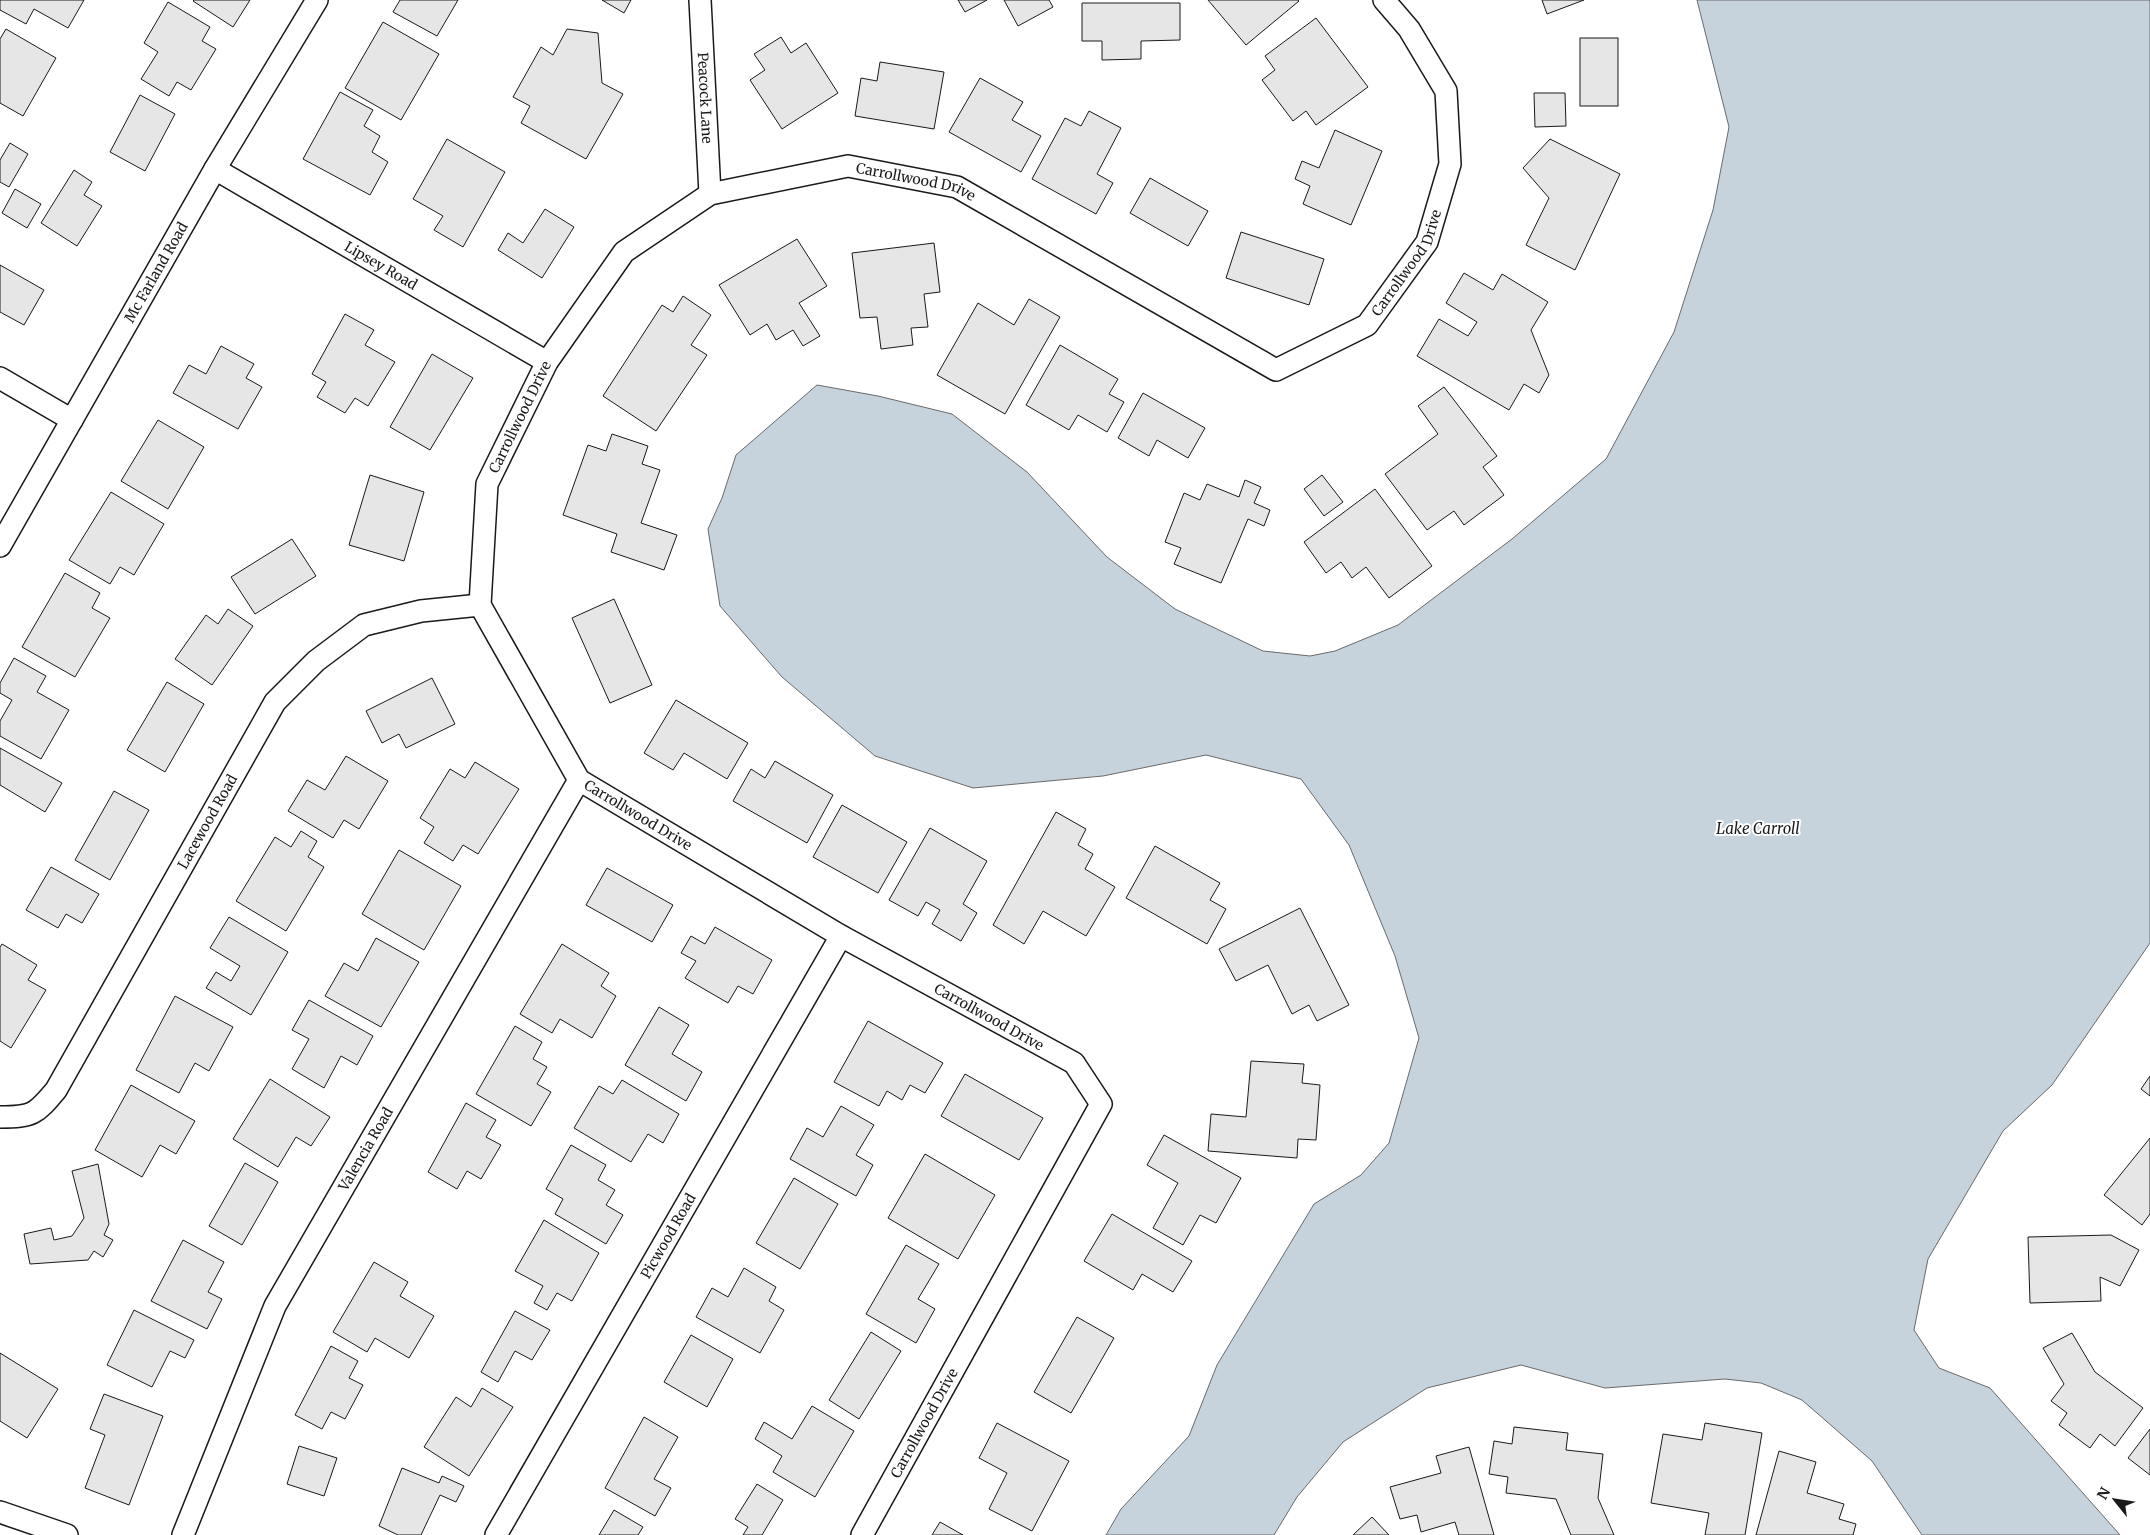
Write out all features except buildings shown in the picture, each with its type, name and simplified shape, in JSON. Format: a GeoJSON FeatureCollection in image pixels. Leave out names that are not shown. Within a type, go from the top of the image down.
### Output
{"type":"FeatureCollection","features":[{"type":"Feature","properties":{"kind":"street","name":"Mc Farland Road"},"geometry":{"type":"LineString","coordinates":[[0,546],[215,169],[316,0]]}},
{"type":"Feature","properties":{"kind":"street","name":"Peacock Lane"},"geometry":{"type":"LineString","coordinates":[[700,0],[710,194]]}},
{"type":"Feature","properties":{"kind":"street","name":"Carrollwood Drive"},"geometry":{"type":"LineString","coordinates":[[862,1535],[1101,1104],[1074,1063],[841,936],[579,780],[480,605],[487,484],[547,362],[624,252],[710,194],[848,166],[957,187],[1276,370],[1367,325],[1427,242],[1450,164],[1446,90],[1409,29],[1384,0]]}},
{"type":"Feature","properties":{"kind":"street","name":"Lipsey Road"},"geometry":{"type":"LineString","coordinates":[[215,169],[547,362]]}},
{"type":"Feature","properties":{"kind":"street"},"geometry":{"type":"LineString","coordinates":[[0,378],[72,420]]}},
{"type":"Feature","properties":{"kind":"street","name":"Lacewood Road"},"geometry":{"type":"LineString","coordinates":[[0,1117],[15,1117],[38,1112],[56,1090],[275,702],[316,661],[364,625],[421,610],[480,605]]}},
{"type":"Feature","properties":{"kind":"street","name":"Valencia Road"},"geometry":{"type":"LineString","coordinates":[[183,1535],[275,1306],[579,780]]}},
{"type":"Feature","properties":{"kind":"street","name":"Picwood Road"},"geometry":{"type":"LineString","coordinates":[[496,1535],[841,936]]}},
{"type":"Feature","properties":{"kind":"street"},"geometry":{"type":"LineString","coordinates":[[0,1512],[67,1535]]}},
{"type":"Feature","properties":{"kind":"water","name":"Lake Carroll"},"geometry":{"type":"Polygon","coordinates":[[[1697,0],[2150,0],[2150,943],[2052,1085],[2003,1131],[1928,1259],[1914,1330],[1939,1368],[1990,1388],[2120,1535],[1922,1535],[1872,1461],[1802,1400],[1761,1383],[1725,1379],[1605,1388],[1521,1365],[1427,1388],[1343,1442],[1297,1497],[1274,1535],[1106,1535],[1121,1509],[1189,1436],[1217,1365],[1314,1204],[1361,1175],[1389,1143],[1419,1038],[1395,956],[1349,845],[1301,779],[1206,755],[1103,776],[973,788],[875,756],[782,677],[720,606],[708,529],[722,498],[736,455],[817,385],[878,396],[952,414],[1027,472],[1107,557],[1175,609],[1263,651],[1310,656],[1335,651],[1398,625],[1512,539],[1606,459],[1674,332],[1713,210],[1729,127],[1697,0]]]}}]}
